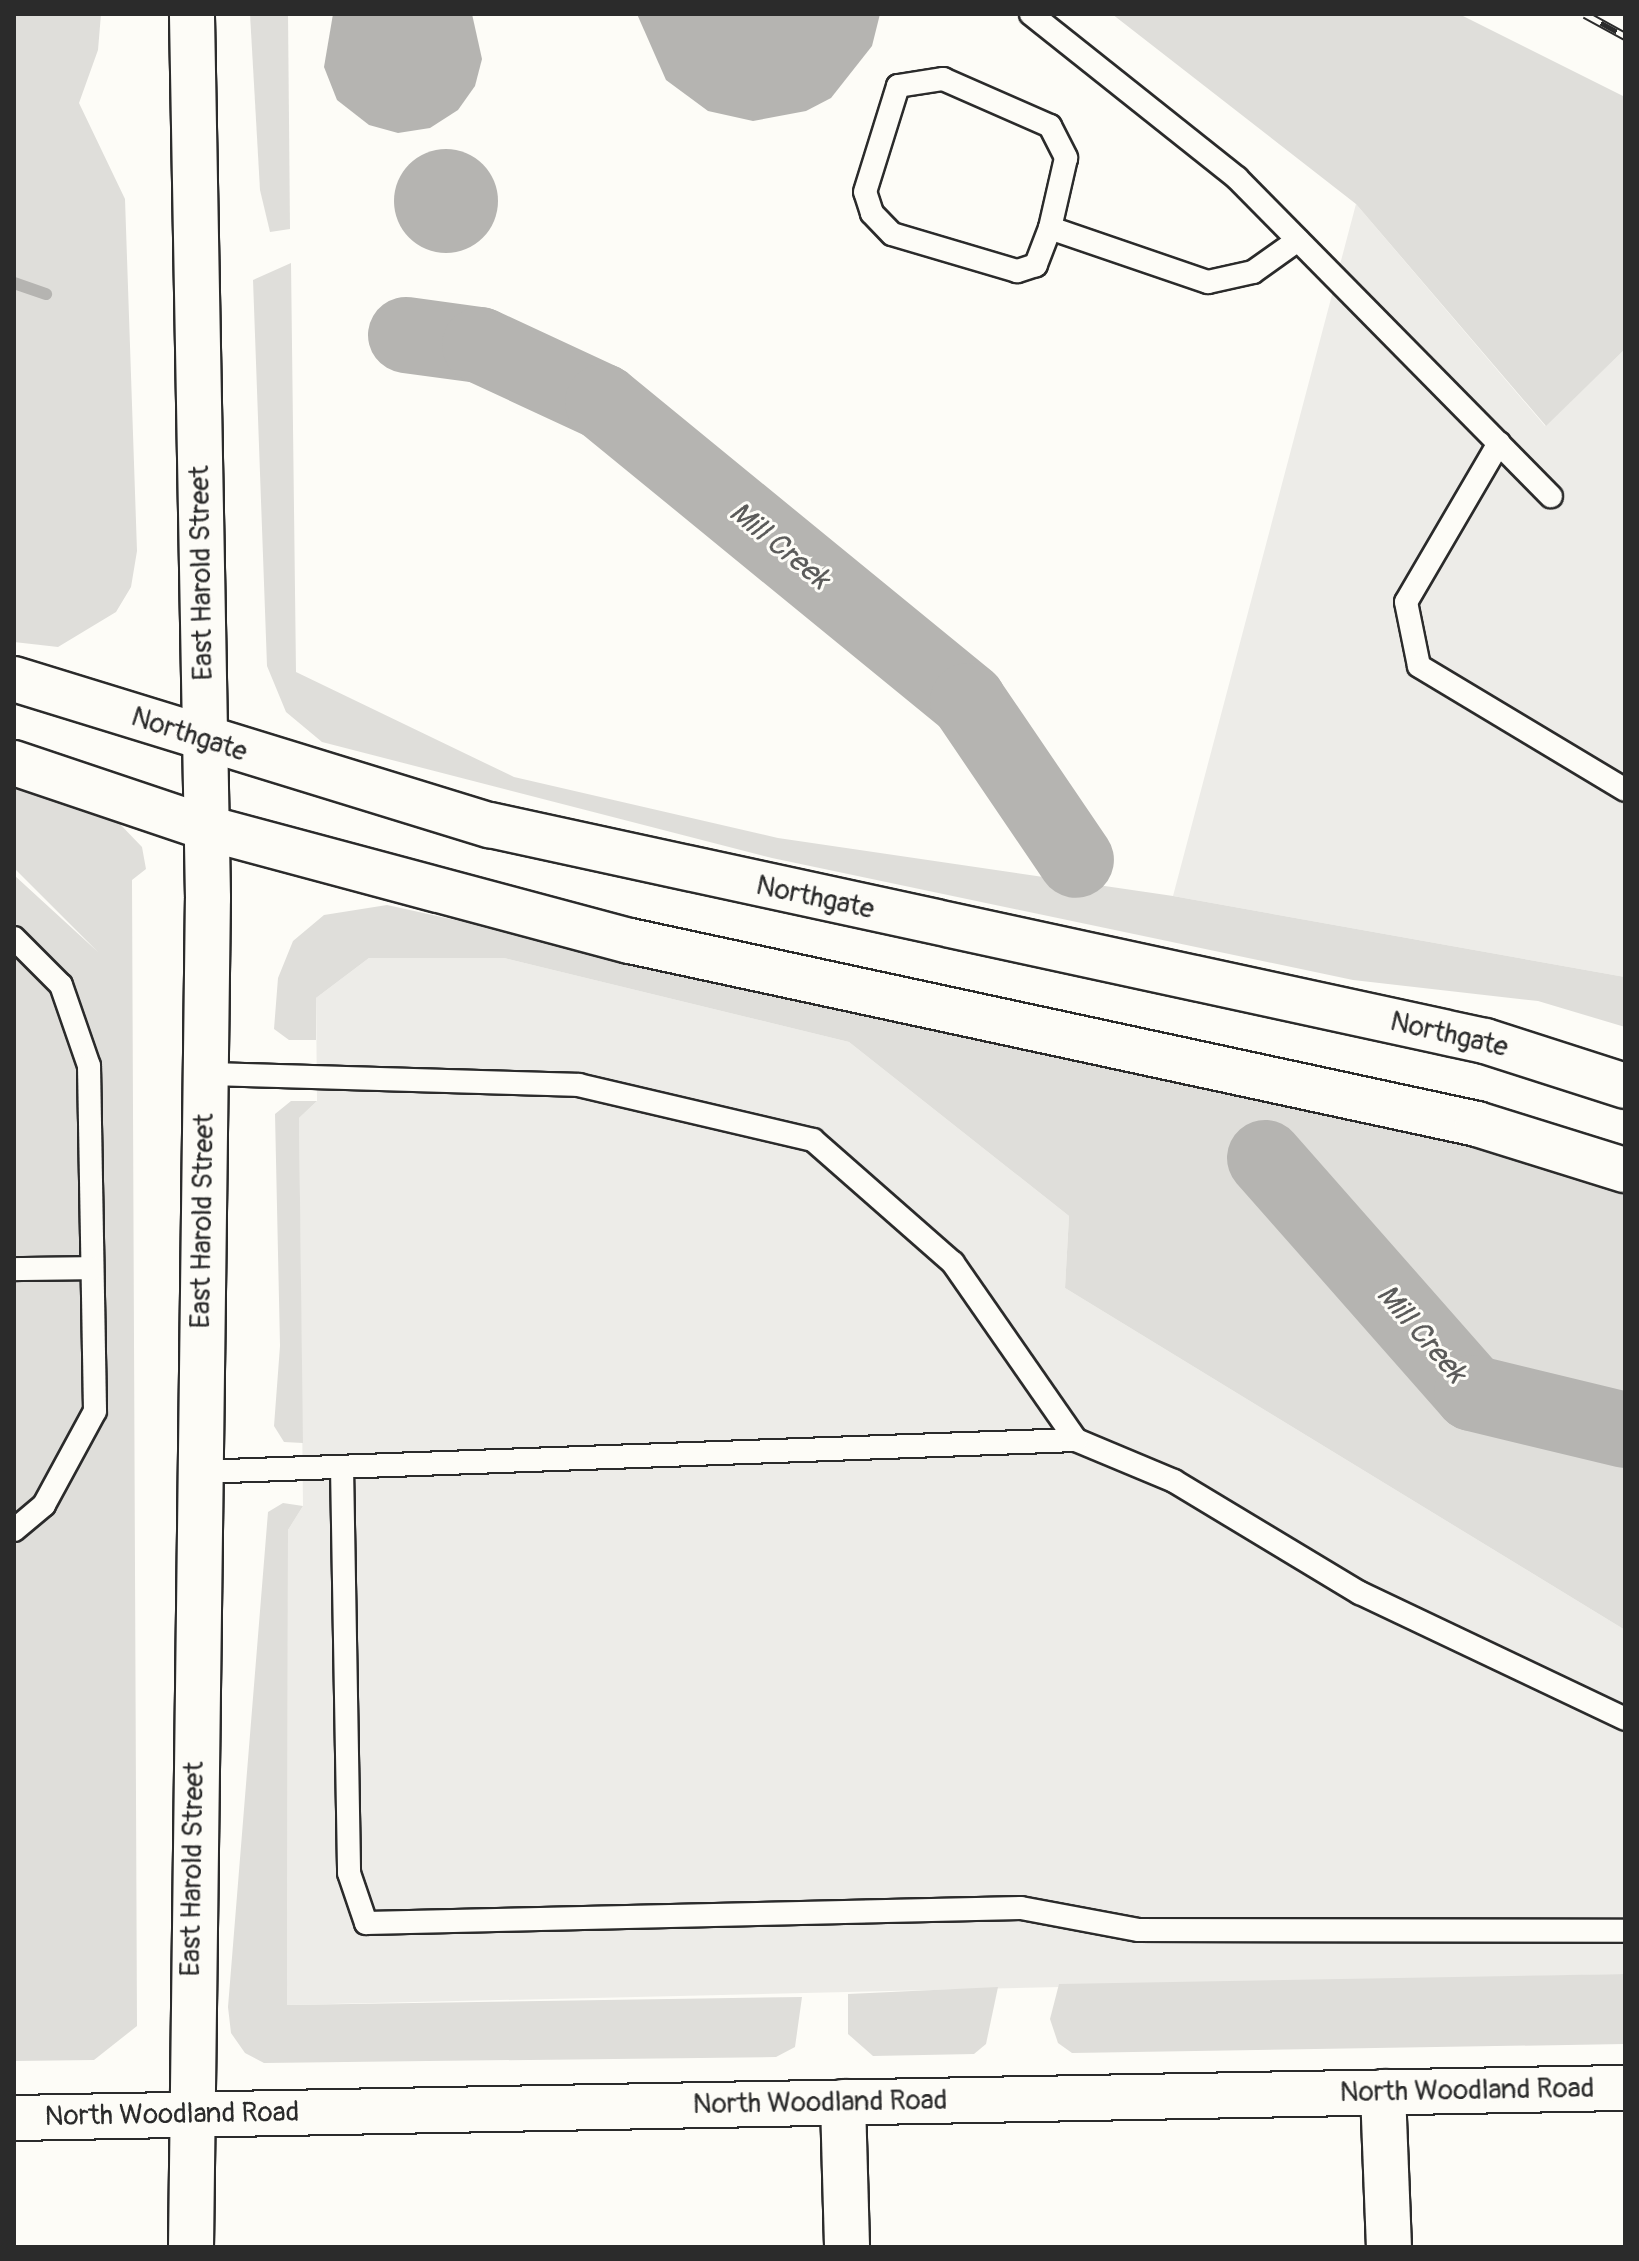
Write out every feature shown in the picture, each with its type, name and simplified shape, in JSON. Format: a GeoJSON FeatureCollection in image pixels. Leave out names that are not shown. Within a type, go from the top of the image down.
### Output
{"type":"FeatureCollection","features":[{"type":"Feature","properties":{"kind":"main road","name":"East Harold Street"},"geometry":{"type":"LineString","coordinates":[[191,2247],[190,2114],[207,828],[198,195],[192,14]]}},
{"type":"Feature","properties":{"kind":"main road","name":"Northgate"},"geometry":{"type":"LineString","coordinates":[[14,679],[206,742],[490,825],[1485,1041],[1625,1086]]}},
{"type":"Feature","properties":{"kind":"main road"},"geometry":{"type":"LineString","coordinates":[[14,763],[207,828],[630,941],[1477,1124],[1625,1170]]}},
{"type":"Feature","properties":{"kind":"main road","name":"North Woodland Road"},"geometry":{"type":"LineString","coordinates":[[14,2118],[1625,2088]]}},
{"type":"Feature","properties":{"kind":"main road"},"geometry":{"type":"LineString","coordinates":[[1383,2092],[1389,2247]]}},
{"type":"Feature","properties":{"kind":"main road"},"geometry":{"type":"LineString","coordinates":[[843,2102],[847,2247]]}},
{"type":"Feature","properties":{"kind":"lane"},"geometry":{"type":"LineString","coordinates":[[1031,14],[1237,178],[1551,496]]}},
{"type":"Feature","properties":{"kind":"lane"},"geometry":{"type":"LineString","coordinates":[[943,79],[1050,126],[1066,158],[1050,228],[1036,265],[1017,271],[892,234],[872,213],[865,192],[898,86],[943,79]]}},
{"type":"Feature","properties":{"kind":"lane"},"geometry":{"type":"LineString","coordinates":[[1050,228],[1208,282],[1253,272],[1298,240]]}},
{"type":"Feature","properties":{"kind":"lane"},"geometry":{"type":"LineString","coordinates":[[1499,443],[1406,602],[1419,666],[1625,790]]}},
{"type":"Feature","properties":{"kind":"lane"},"geometry":{"type":"LineString","coordinates":[[14,938],[61,985],[89,1066],[95,1411],[44,1505],[14,1530]]}},
{"type":"Feature","properties":{"kind":"lane"},"geometry":{"type":"LineString","coordinates":[[205,1074],[579,1085],[813,1140],[953,1263],[1076,1440]]}},
{"type":"Feature","properties":{"kind":"lane"},"geometry":{"type":"LineString","coordinates":[[14,1269],[92,1268]]}},
{"type":"Feature","properties":{"kind":"lane"},"geometry":{"type":"LineString","coordinates":[[199,1472],[1076,1440],[1174,1481],[1360,1593],[1625,1719]]}},
{"type":"Feature","properties":{"kind":"lane"},"geometry":{"type":"LineString","coordinates":[[342,1467],[349,1873],[366,1923],[1021,1908],[1139,1930],[1625,1931]]}},
{"type":"Feature","properties":{"kind":"shaded area"},"geometry":{"type":"Polygon","coordinates":[[[14,14],[101,14],[98,50],[79,103],[125,199],[137,551],[131,587],[116,612],[58,647],[14,642],[14,14]]]}},
{"type":"Feature","properties":{"kind":"shaded area"},"geometry":{"type":"Polygon","coordinates":[[[250,14],[288,14],[290,229],[270,232],[260,190],[250,14]]]}},
{"type":"Feature","properties":{"kind":"shaded area"},"geometry":{"type":"Polygon","coordinates":[[[333,14],[472,14],[482,59],[475,86],[458,110],[430,128],[398,133],[369,125],[337,100],[324,67],[333,14]]]}},
{"type":"Feature","properties":{"kind":"shaded area"},"geometry":{"type":"Polygon","coordinates":[[[637,14],[880,14],[872,46],[831,98],[806,111],[753,121],[708,111],[666,80],[637,14]]]}},
{"type":"Feature","properties":{"kind":"shaded area"},"geometry":{"type":"Polygon","coordinates":[[[1112,14],[1459,14],[1625,97],[1625,349],[1546,426],[1356,204],[1112,14]]]}},
{"type":"Feature","properties":{"kind":"shaded area"},"geometry":{"type":"Polygon","coordinates":[[[446,149],[466,153],[483,164],[494,181],[498,201],[494,221],[483,238],[466,249],[446,253],[426,249],[409,238],[398,221],[394,201],[398,181],[409,164],[426,153],[446,149]]]}},
{"type":"Feature","properties":{"kind":"shaded area"},"geometry":{"type":"Polygon","coordinates":[[[1356,204],[1545,426],[1625,349],[1625,977],[1173,896],[1356,204]]]}},
{"type":"Feature","properties":{"kind":"shaded area"},"geometry":{"type":"Polygon","coordinates":[[[291,263],[296,672],[514,777],[778,838],[1173,896],[1625,977],[1625,1027],[1538,1001],[1353,980],[772,858],[322,742],[286,712],[267,666],[253,280],[291,263]]]}},
{"type":"Feature","properties":{"kind":"shaded area"},"geometry":{"type":"Polygon","coordinates":[[[14,786],[116,820],[142,847],[146,869],[132,880],[137,2026],[94,2060],[14,2061],[14,875],[98,952],[14,868],[14,786]]]}},
{"type":"Feature","properties":{"kind":"shaded area"},"geometry":{"type":"Polygon","coordinates":[[[387,905],[1464,1141],[1625,1194],[1625,1630],[1065,1288],[1069,1216],[849,1042],[504,958],[369,958],[316,998],[316,1040],[289,1040],[274,1029],[278,978],[293,941],[324,915],[387,905]]]}},
{"type":"Feature","properties":{"kind":"shaded area"},"geometry":{"type":"Polygon","coordinates":[[[369,958],[504,958],[849,1042],[1069,1216],[1065,1288],[1625,1630],[1625,1974],[287,2005],[288,1530],[303,1506],[299,1118],[317,1101],[316,998],[369,958]]]}},
{"type":"Feature","properties":{"kind":"shaded area"},"geometry":{"type":"Polygon","coordinates":[[[291,1101],[317,1101],[299,1118],[303,1443],[284,1442],[274,1426],[280,1346],[275,1114],[291,1101]]]}},
{"type":"Feature","properties":{"kind":"shaded area"},"geometry":{"type":"Polygon","coordinates":[[[283,1503],[303,1506],[288,1530],[287,2005],[802,1997],[795,2047],[776,2057],[264,2063],[245,2053],[231,2033],[228,2007],[268,1512],[283,1503]]]}},
{"type":"Feature","properties":{"kind":"shaded area"},"geometry":{"type":"Polygon","coordinates":[[[1625,1974],[1625,2044],[1072,2053],[1058,2043],[1050,2019],[1059,1984],[1625,1974]]]}},
{"type":"Feature","properties":{"kind":"shaded area"},"geometry":{"type":"Polygon","coordinates":[[[998,1987],[986,2044],[974,2054],[873,2056],[848,2034],[848,1994],[998,1987]]]}},
{"type":"Feature","properties":{"kind":"waterway","name":"Mill Creek"},"geometry":{"type":"LineString","coordinates":[[14,283],[46,294]]}},
{"type":"Feature","properties":{"kind":"waterway","name":"Mill Creek"},"geometry":{"type":"LineString","coordinates":[[406,335],[480,345],[603,402],[968,701],[1076,860]]}},
{"type":"Feature","properties":{"kind":"waterway","name":"Mill Creek"},"geometry":{"type":"LineString","coordinates":[[1265,1158],[1472,1393],[1625,1430]]}},
{"type":"Feature","properties":{"kind":"railway"},"geometry":{"type":"LineString","coordinates":[[1585,14],[1625,36]]}}]}
